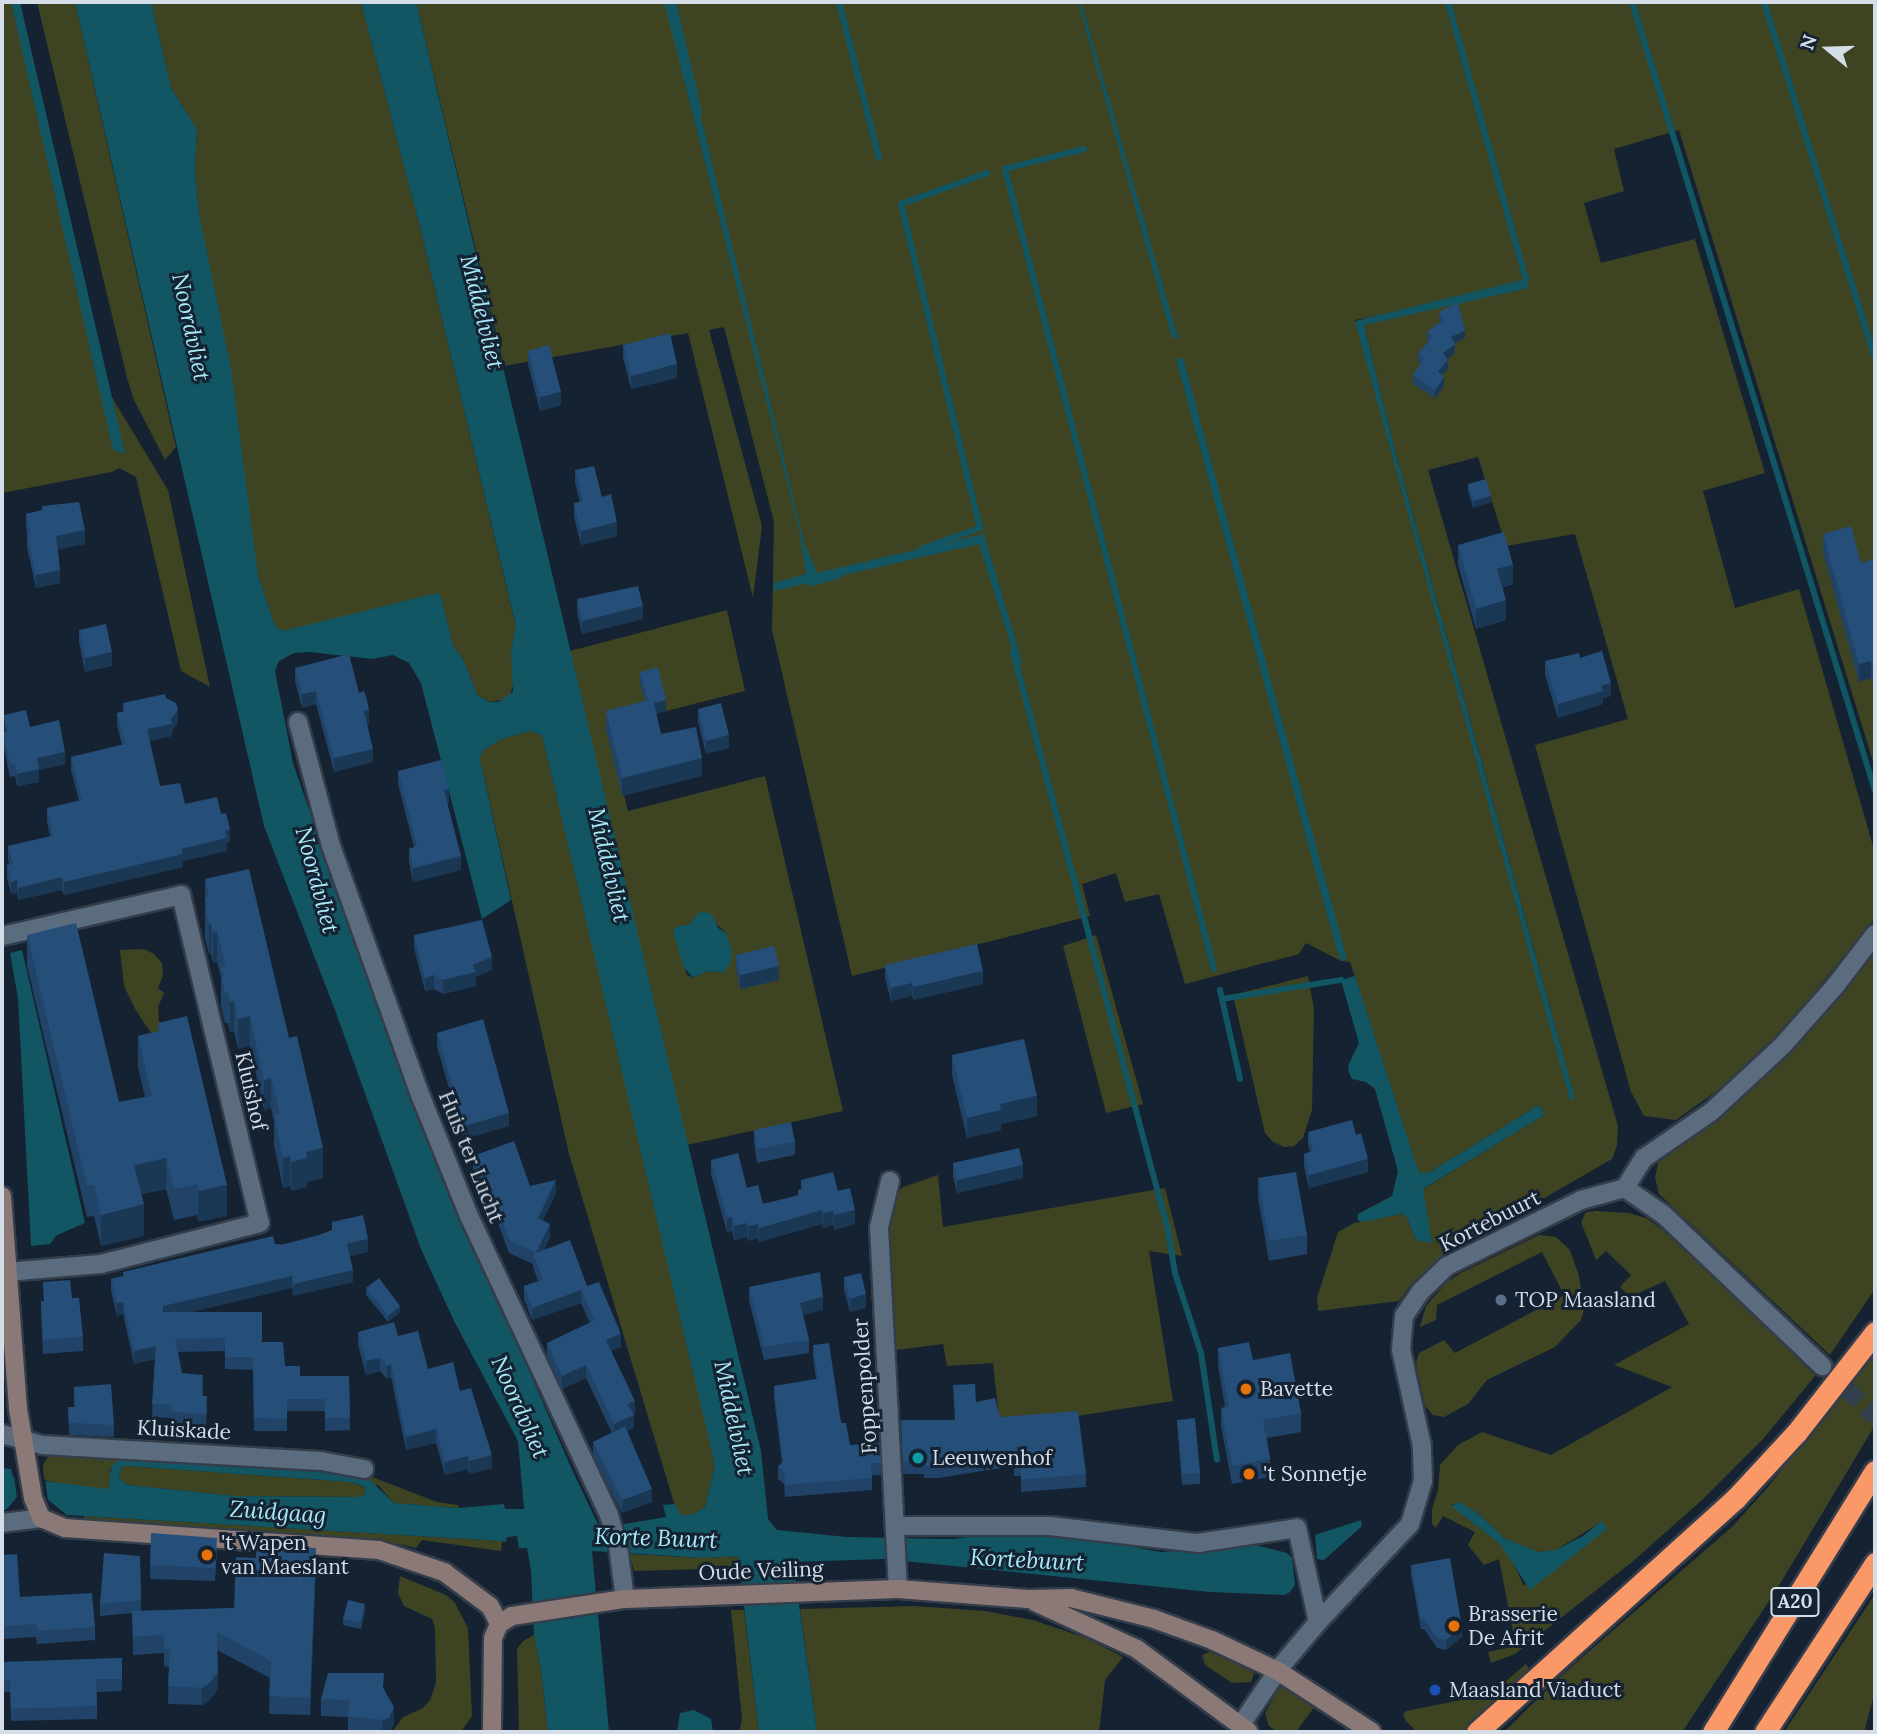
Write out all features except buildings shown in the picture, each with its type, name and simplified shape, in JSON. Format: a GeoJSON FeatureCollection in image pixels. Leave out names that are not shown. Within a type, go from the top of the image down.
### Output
{"type":"FeatureCollection","features":[{"type":"Feature","properties":{"kind":"highway"},"geometry":{"type":"LineString","coordinates":[[1477,1732],[1735,1499],[1822,1403],[1875,1332]]}},
{"type":"Feature","properties":{"kind":"highway","name":"A20"},"geometry":{"type":"LineString","coordinates":[[1713,1732],[1875,1471]]}},
{"type":"Feature","properties":{"kind":"highway","name":"A20"},"geometry":{"type":"LineString","coordinates":[[1765,1732],[1875,1563]]}},
{"type":"Feature","properties":{"kind":"highway"},"geometry":{"type":"LineString","coordinates":[[1494,1732],[1504,1722],[1520,1691]]}},
{"type":"Feature","properties":{"kind":"main road"},"geometry":{"type":"LineString","coordinates":[[2,1196],[6,1272],[23,1441],[33,1498],[41,1518],[65,1528],[379,1550],[444,1572],[490,1606],[499,1625],[491,1651],[492,1732]]}},
{"type":"Feature","properties":{"kind":"main road","name":"Oude Veiling"},"geometry":{"type":"LineString","coordinates":[[499,1625],[523,1614],[625,1599],[898,1589],[1028,1599],[1071,1598],[1154,1619],[1212,1640],[1278,1671],[1371,1732]]}},
{"type":"Feature","properties":{"kind":"main road","name":"Oude Veiling"},"geometry":{"type":"LineString","coordinates":[[1028,1599],[1127,1643],[1244,1729]]}},
{"type":"Feature","properties":{"kind":"street","name":"Huis ter Lucht"},"geometry":{"type":"LineString","coordinates":[[298,722],[331,846],[421,1097],[469,1216],[609,1515],[618,1546],[625,1599]]}},
{"type":"Feature","properties":{"kind":"street","name":"Kluishof"},"geometry":{"type":"LineString","coordinates":[[2,936],[181,895],[260,1223],[101,1264],[6,1272]]}},
{"type":"Feature","properties":{"kind":"street"},"geometry":{"type":"LineString","coordinates":[[1822,1366],[1664,1214],[1625,1188],[1644,1158],[1711,1112],[1783,1045],[1836,985],[1875,934]]}},
{"type":"Feature","properties":{"kind":"street","name":"Foppenpolder"},"geometry":{"type":"LineString","coordinates":[[890,1181],[879,1227],[897,1529],[898,1589]]}},
{"type":"Feature","properties":{"kind":"street","name":"Kortebuurt"},"geometry":{"type":"LineString","coordinates":[[1244,1729],[1278,1671],[1318,1622],[1410,1524],[1423,1481],[1422,1446],[1401,1350],[1405,1316],[1420,1292],[1447,1266],[1581,1200],[1625,1188]]}},
{"type":"Feature","properties":{"kind":"street","name":"Kluiskade"},"geometry":{"type":"LineString","coordinates":[[2,1434],[23,1441],[321,1461],[363,1469]]}},
{"type":"Feature","properties":{"kind":"street"},"geometry":{"type":"LineString","coordinates":[[2,1523],[41,1518]]}},
{"type":"Feature","properties":{"kind":"street"},"geometry":{"type":"LineString","coordinates":[[897,1529],[1050,1526],[1198,1543],[1297,1528],[1318,1622]]}},
{"type":"Feature","properties":{"kind":"green space"},"geometry":{"type":"Polygon","coordinates":[[[2,2],[15,2],[107,389],[168,490],[210,687],[181,671],[136,477],[119,468],[112,472],[2,493],[2,2]]]}},
{"type":"Feature","properties":{"kind":"green space"},"geometry":{"type":"Polygon","coordinates":[[[37,2],[75,2],[176,447],[165,460],[134,400],[127,378],[37,2]]]}},
{"type":"Feature","properties":{"kind":"green space"},"geometry":{"type":"Polygon","coordinates":[[[151,2],[361,2],[420,227],[516,627],[511,650],[514,682],[509,698],[491,702],[478,696],[463,659],[453,646],[441,597],[282,631],[275,626],[258,575],[199,214],[195,169],[197,129],[171,88],[151,2]]]}},
{"type":"Feature","properties":{"kind":"green space"},"geometry":{"type":"Polygon","coordinates":[[[416,2],[1875,2],[1875,768],[1679,130],[1614,149],[1624,191],[1584,203],[1601,263],[1695,239],[1765,473],[1703,491],[1735,608],[1799,589],[1875,853],[1875,918],[1788,1024],[1718,1090],[1676,1120],[1644,1116],[1631,1092],[1535,745],[1628,719],[1575,534],[1506,546],[1478,457],[1428,470],[1618,1126],[1617,1145],[1612,1159],[1442,1257],[1411,1284],[1399,1301],[1318,1311],[1317,1298],[1338,1232],[1354,1223],[1402,1214],[1407,1217],[1416,1240],[1432,1242],[1422,1190],[1544,1115],[1539,1105],[1430,1172],[1419,1174],[1350,962],[1341,961],[1306,943],[1299,954],[1185,984],[1159,894],[1125,902],[1116,873],[1082,884],[1090,916],[852,976],[772,630],[774,522],[724,327],[709,330],[762,526],[753,598],[688,333],[504,366],[416,2]],[[1528,288],[1355,320],[1575,1097],[1395,451],[1364,324],[1528,288]]]}},
{"type":"Feature","properties":{"kind":"green space"},"geometry":{"type":"Polygon","coordinates":[[[727,610],[745,691],[607,726],[628,811],[765,776],[843,1111],[687,1145],[570,651],[727,610]],[[715,923],[683,926],[678,943],[687,975],[693,978],[708,971],[724,973],[726,933],[715,923]]]}},
{"type":"Feature","properties":{"kind":"green space"},"geometry":{"type":"Polygon","coordinates":[[[529,731],[542,735],[706,1416],[715,1465],[705,1507],[694,1514],[682,1516],[677,1513],[569,1154],[480,759],[483,750],[502,739],[529,731]]]}},
{"type":"Feature","properties":{"kind":"green space"},"geometry":{"type":"Polygon","coordinates":[[[1096,935],[1143,1104],[1106,1113],[1063,946],[1096,935]]]}},
{"type":"Feature","properties":{"kind":"green space"},"geometry":{"type":"Polygon","coordinates":[[[144,949],[154,954],[162,963],[163,976],[158,988],[164,993],[158,1007],[159,1021],[168,1037],[155,1039],[135,1009],[124,986],[120,950],[144,949]]]}},
{"type":"Feature","properties":{"kind":"green space"},"geometry":{"type":"Polygon","coordinates":[[[1875,949],[1875,1289],[1830,1355],[1659,1194],[1655,1177],[1659,1160],[1739,1099],[1796,1042],[1875,949]]]}},
{"type":"Feature","properties":{"kind":"green space"},"geometry":{"type":"Polygon","coordinates":[[[1308,976],[1314,1009],[1312,1110],[1303,1138],[1294,1146],[1284,1147],[1273,1142],[1265,1133],[1233,995],[1308,976]]]}},
{"type":"Feature","properties":{"kind":"green space"},"geometry":{"type":"Polygon","coordinates":[[[938,1175],[943,1227],[1165,1188],[1182,1256],[1149,1251],[1173,1401],[1000,1428],[993,1363],[947,1366],[943,1344],[889,1351],[883,1218],[890,1200],[903,1187],[938,1175]]]}},
{"type":"Feature","properties":{"kind":"green space"},"geometry":{"type":"Polygon","coordinates":[[[1586,1212],[1629,1213],[1646,1218],[1660,1228],[1729,1290],[1815,1376],[1764,1438],[1702,1500],[1632,1562],[1515,1654],[1491,1663],[1488,1652],[1516,1646],[1499,1559],[1484,1565],[1468,1545],[1475,1532],[1443,1516],[1436,1528],[1432,1524],[1440,1465],[1458,1445],[1482,1432],[1551,1455],[1672,1387],[1614,1365],[1689,1324],[1665,1281],[1630,1297],[1620,1287],[1631,1275],[1606,1251],[1596,1260],[1581,1222],[1586,1212]],[[1460,1503],[1451,1505],[1500,1544],[1509,1554],[1524,1586],[1600,1523],[1556,1550],[1538,1552],[1504,1538],[1480,1515],[1460,1503]]]}},
{"type":"Feature","properties":{"kind":"green space"},"geometry":{"type":"Polygon","coordinates":[[[1539,1235],[1556,1237],[1570,1250],[1579,1276],[1584,1310],[1581,1320],[1555,1347],[1487,1380],[1468,1404],[1444,1417],[1433,1415],[1425,1406],[1416,1363],[1419,1353],[1444,1340],[1455,1353],[1564,1295],[1542,1252],[1437,1305],[1436,1320],[1420,1327],[1426,1306],[1447,1282],[1461,1273],[1539,1235]]]}},
{"type":"Feature","properties":{"kind":"green space"},"geometry":{"type":"Polygon","coordinates":[[[1875,1350],[1875,1425],[1777,1589],[1682,1732],[1504,1732],[1563,1674],[1733,1526],[1768,1487],[1875,1350]]]}},
{"type":"Feature","properties":{"kind":"green space"},"geometry":{"type":"Polygon","coordinates":[[[52,1450],[279,1464],[367,1475],[437,1502],[458,1505],[459,1508],[394,1503],[378,1485],[124,1457],[110,1470],[112,1481],[108,1489],[82,1488],[44,1480],[43,1465],[52,1450]]]}},
{"type":"Feature","properties":{"kind":"green space"},"geometry":{"type":"Polygon","coordinates":[[[127,1466],[350,1482],[366,1488],[365,1494],[360,1497],[234,1496],[128,1485],[119,1479],[121,1468],[127,1466]]]}},
{"type":"Feature","properties":{"kind":"green space"},"geometry":{"type":"Polygon","coordinates":[[[84,1516],[502,1541],[501,1551],[422,1540],[416,1548],[375,1539],[84,1519],[84,1516]]]}},
{"type":"Feature","properties":{"kind":"green space"},"geometry":{"type":"Polygon","coordinates":[[[629,1554],[703,1558],[738,1556],[739,1568],[634,1571],[629,1554]]]}},
{"type":"Feature","properties":{"kind":"green space"},"geometry":{"type":"Polygon","coordinates":[[[400,1576],[446,1595],[455,1603],[468,1628],[472,1716],[461,1732],[392,1732],[403,1717],[423,1708],[430,1700],[436,1683],[435,1627],[432,1619],[404,1606],[398,1593],[400,1576]]]}},
{"type":"Feature","properties":{"kind":"green space"},"geometry":{"type":"Polygon","coordinates":[[[1875,1594],[1875,1692],[1864,1732],[1784,1732],[1875,1594]]]}},
{"type":"Feature","properties":{"kind":"green space"},"geometry":{"type":"Polygon","coordinates":[[[915,1606],[985,1611],[1033,1620],[1086,1638],[1123,1657],[1105,1680],[1099,1732],[817,1732],[800,1609],[915,1606]]]}},
{"type":"Feature","properties":{"kind":"green space"},"geometry":{"type":"Polygon","coordinates":[[[731,1610],[744,1610],[759,1732],[739,1732],[742,1719],[731,1610]]]}},
{"type":"Feature","properties":{"kind":"green space"},"geometry":{"type":"Polygon","coordinates":[[[534,1635],[548,1732],[519,1732],[517,1649],[523,1641],[534,1635]]]}},
{"type":"Feature","properties":{"kind":"green space"},"geometry":{"type":"Polygon","coordinates":[[[1214,1650],[1250,1667],[1254,1674],[1251,1682],[1232,1683],[1205,1665],[1202,1655],[1214,1650]]]}},
{"type":"Feature","properties":{"kind":"green space"},"geometry":{"type":"Polygon","coordinates":[[[1526,1664],[1531,1672],[1471,1729],[1463,1732],[1417,1732],[1406,1721],[1403,1714],[1406,1711],[1491,1694],[1526,1664]]]}},
{"type":"Feature","properties":{"kind":"green space"},"geometry":{"type":"Polygon","coordinates":[[[1286,1684],[1318,1702],[1296,1732],[1278,1732],[1269,1726],[1265,1714],[1277,1691],[1286,1684]]]}},
{"type":"Feature","properties":{"kind":"water"},"geometry":{"type":"Polygon","coordinates":[[[11,2],[20,2],[125,453],[113,450],[11,2]]]}},
{"type":"Feature","properties":{"kind":"water"},"geometry":{"type":"Polygon","coordinates":[[[75,2],[151,2],[171,88],[197,129],[195,169],[199,214],[231,369],[258,575],[275,626],[282,631],[438,593],[453,646],[463,659],[478,696],[490,702],[498,702],[513,692],[511,650],[516,626],[420,227],[361,2],[416,2],[761,1451],[768,1519],[777,1530],[847,1537],[952,1539],[1008,1532],[1084,1538],[1161,1552],[1256,1545],[1287,1553],[1292,1558],[1295,1585],[1290,1592],[1285,1595],[1210,1592],[884,1559],[793,1562],[817,1732],[759,1732],[738,1556],[703,1558],[592,1551],[609,1732],[548,1732],[534,1635],[531,1571],[527,1548],[519,1548],[517,1536],[507,1537],[506,1542],[67,1515],[46,1498],[17,1497],[6,1510],[2,1510],[2,1468],[11,1469],[13,1477],[108,1489],[112,1465],[124,1457],[335,1472],[370,1480],[394,1503],[459,1508],[504,1504],[505,1509],[524,1509],[518,1441],[455,1323],[421,1249],[335,1010],[264,826],[75,2]],[[309,652],[294,653],[279,661],[275,671],[293,763],[376,1003],[427,1137],[573,1472],[598,1524],[607,1527],[666,1517],[663,1505],[675,1504],[682,1516],[694,1514],[705,1507],[715,1465],[542,735],[529,731],[502,739],[483,750],[480,759],[511,900],[482,919],[421,683],[409,663],[393,655],[373,659],[309,652]],[[127,1466],[121,1468],[119,1479],[128,1485],[234,1496],[360,1497],[365,1494],[365,1487],[350,1482],[127,1466]]]}},
{"type":"Feature","properties":{"kind":"water"},"geometry":{"type":"Polygon","coordinates":[[[664,2],[673,2],[804,542],[817,573],[984,534],[1023,665],[1015,658],[979,544],[774,591],[773,583],[806,574],[799,529],[664,2]]]}},
{"type":"Feature","properties":{"kind":"water"},"geometry":{"type":"Polygon","coordinates":[[[1078,2],[1081,2],[1178,338],[1172,338],[1078,2]]]}},
{"type":"Feature","properties":{"kind":"water"},"geometry":{"type":"Polygon","coordinates":[[[1526,279],[1528,288],[1364,325],[1395,451],[1575,1098],[1570,1100],[1355,321],[1526,279]]]}},
{"type":"Feature","properties":{"kind":"water"},"geometry":{"type":"Polygon","coordinates":[[[1183,358],[1347,959],[1341,961],[1176,359],[1183,358]]]}},
{"type":"Feature","properties":{"kind":"water"},"geometry":{"type":"Polygon","coordinates":[[[698,913],[712,914],[718,928],[726,933],[732,950],[731,961],[724,973],[708,971],[693,978],[684,967],[673,932],[677,926],[689,925],[698,913]]]}},
{"type":"Feature","properties":{"kind":"water"},"geometry":{"type":"Polygon","coordinates":[[[22,950],[85,1223],[57,1235],[50,1244],[31,1246],[18,998],[10,953],[22,950]]]}},
{"type":"Feature","properties":{"kind":"water"},"geometry":{"type":"Polygon","coordinates":[[[1355,976],[1419,1173],[1430,1172],[1539,1105],[1544,1115],[1423,1189],[1432,1243],[1416,1240],[1407,1217],[1402,1214],[1361,1222],[1357,1219],[1358,1214],[1392,1196],[1398,1171],[1375,1089],[1366,1082],[1352,1079],[1349,1072],[1348,1066],[1359,1043],[1341,980],[1355,976]]]}},
{"type":"Feature","properties":{"kind":"water"},"geometry":{"type":"Polygon","coordinates":[[[1460,1502],[1480,1515],[1504,1538],[1538,1552],[1556,1550],[1583,1536],[1602,1521],[1607,1529],[1530,1590],[1500,1544],[1451,1506],[1460,1502]]]}},
{"type":"Feature","properties":{"kind":"water"},"geometry":{"type":"Polygon","coordinates":[[[1361,1520],[1362,1526],[1324,1560],[1317,1559],[1315,1535],[1361,1520]]]}},
{"type":"Feature","properties":{"kind":"water"},"geometry":{"type":"Polygon","coordinates":[[[694,1710],[711,1719],[713,1732],[677,1732],[680,1713],[694,1710]]]}},
{"type":"Feature","properties":{"kind":"pier"},"geometry":{"type":"Polygon","coordinates":[[[14,1476],[45,1479],[48,1501],[17,1497],[14,1476]]]}},
{"type":"Feature","properties":{"kind":"waterway"},"geometry":{"type":"LineString","coordinates":[[673,2],[699,112]]}},
{"type":"Feature","properties":{"kind":"waterway"},"geometry":{"type":"LineString","coordinates":[[839,2],[879,158]]}},
{"type":"Feature","properties":{"kind":"waterway"},"geometry":{"type":"LineString","coordinates":[[1448,2],[1526,279]]}},
{"type":"Feature","properties":{"kind":"waterway"},"geometry":{"type":"LineString","coordinates":[[1632,2],[1875,791]]}},
{"type":"Feature","properties":{"kind":"waterway"},"geometry":{"type":"LineString","coordinates":[[1764,2],[1875,359]]}},
{"type":"Feature","properties":{"kind":"waterway"},"geometry":{"type":"LineString","coordinates":[[1084,149],[1005,169],[1214,969]]}},
{"type":"Feature","properties":{"kind":"waterway"},"geometry":{"type":"LineString","coordinates":[[921,549],[980,528],[901,204],[987,173]]}},
{"type":"Feature","properties":{"kind":"waterway"},"geometry":{"type":"LineString","coordinates":[[810,576],[811,583],[838,576]]}},
{"type":"Feature","properties":{"kind":"waterway"},"geometry":{"type":"LineString","coordinates":[[1013,652],[1168,1230],[1175,1273],[1201,1353],[1217,1460]]}},
{"type":"Feature","properties":{"kind":"waterway"},"geometry":{"type":"LineString","coordinates":[[1222,999],[1341,980]]}},
{"type":"Feature","properties":{"kind":"waterway"},"geometry":{"type":"LineString","coordinates":[[1220,990],[1240,1079]]}},
{"type":"Feature","properties":{"kind":"tunnel"},"geometry":{"type":"LineString","coordinates":[[1827,1370],[1875,1417]]}},
{"type":"Feature","properties":{"kind":"place","name":"TOP Maasland"},"geometry":{"type":"Point","coordinates":[1501,1300]}},
{"type":"Feature","properties":{"kind":"place","name":"Bavette"},"geometry":{"type":"Point","coordinates":[1246,1389]}},
{"type":"Feature","properties":{"kind":"place","name":"Leeuwenhof"},"geometry":{"type":"Point","coordinates":[918,1458]}},
{"type":"Feature","properties":{"kind":"place","name":"'t Sonnetje"},"geometry":{"type":"Point","coordinates":[1249,1474]}},
{"type":"Feature","properties":{"kind":"place","name":"'t Wapen van Maeslant"},"geometry":{"type":"Point","coordinates":[207,1555]}},
{"type":"Feature","properties":{"kind":"place","name":"Brasserie De Afrit"},"geometry":{"type":"Point","coordinates":[1454,1626]}},
{"type":"Feature","properties":{"kind":"place","name":"Maasland Viaduct"},"geometry":{"type":"Point","coordinates":[1435,1690]}},
{"type":"Feature","properties":{"kind":"water label","name":"Middelvliet"},"geometry":{"type":"Point","coordinates":[482,312]}},
{"type":"Feature","properties":{"kind":"water label","name":"Noordvliet"},"geometry":{"type":"Point","coordinates":[191,327]}},
{"type":"Feature","properties":{"kind":"water label","name":"Middelvliet"},"geometry":{"type":"Point","coordinates":[609,865]}},
{"type":"Feature","properties":{"kind":"water label","name":"Noordvliet"},"geometry":{"type":"Point","coordinates":[317,880]}},
{"type":"Feature","properties":{"kind":"water label","name":"Noordvliet"},"geometry":{"type":"Point","coordinates":[520,1407]}},
{"type":"Feature","properties":{"kind":"water label","name":"Middelvliet"},"geometry":{"type":"Point","coordinates":[734,1418]}},
{"type":"Feature","properties":{"kind":"water label","name":"Zuidgaag"},"geometry":{"type":"Point","coordinates":[278,1512]}},
{"type":"Feature","properties":{"kind":"water label","name":"Korte Buurt"},"geometry":{"type":"Point","coordinates":[656,1538]}}]}
